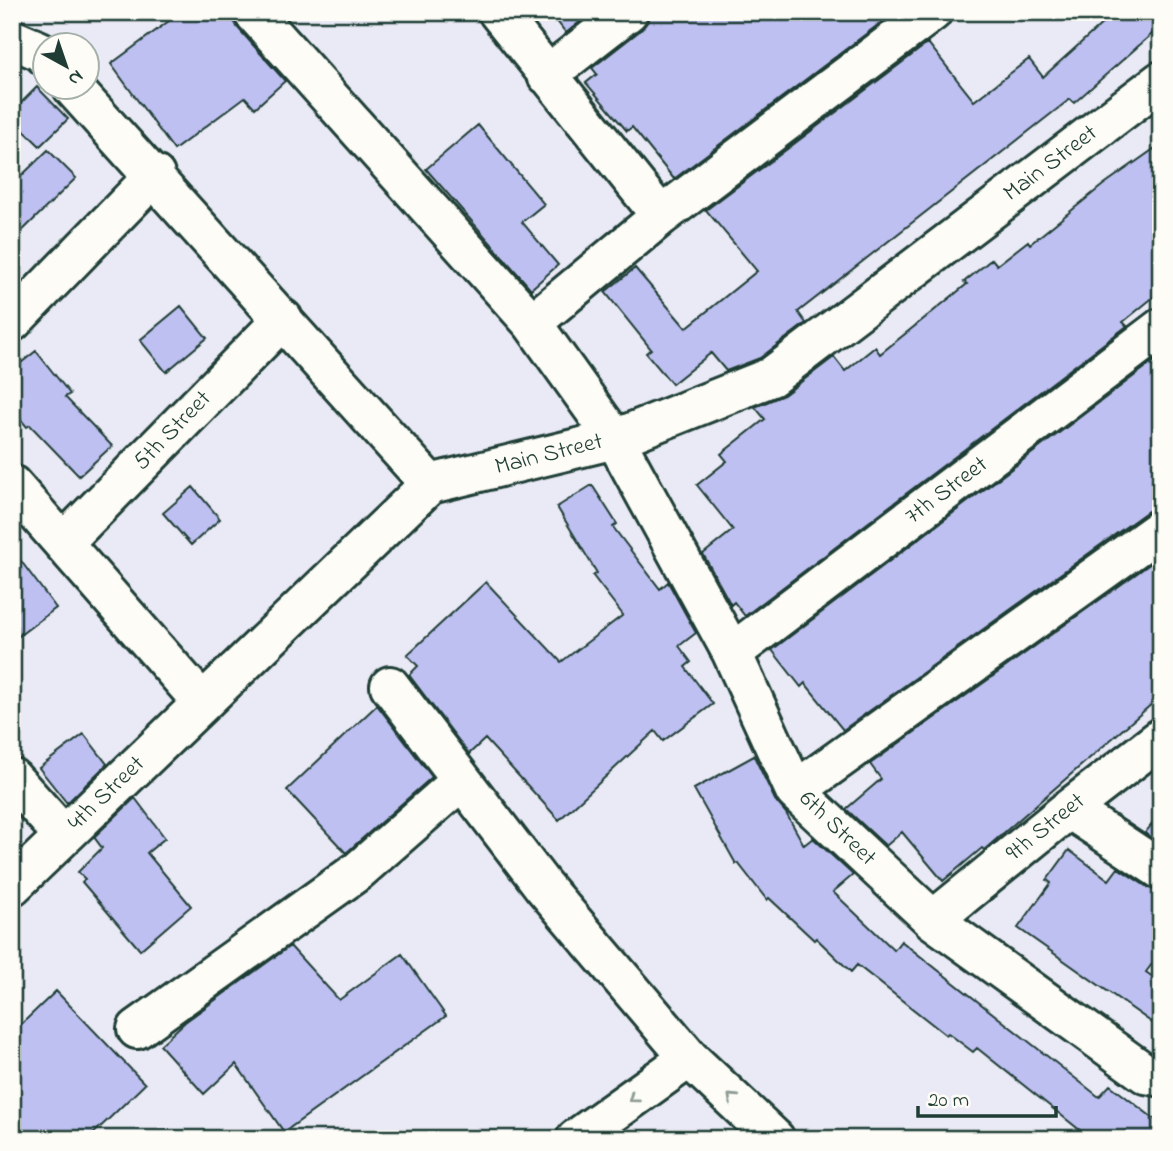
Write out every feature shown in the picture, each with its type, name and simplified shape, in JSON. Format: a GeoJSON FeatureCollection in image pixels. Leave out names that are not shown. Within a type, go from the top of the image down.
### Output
{"type":"FeatureCollection","features":[{"type":"Feature","properties":{"kind":"street","name":"6th Street"},"geometry":{"type":"LineString","coordinates":[[253,12],[532,323],[615,439],[732,653],[795,791],[933,920],[1146,1073],[1157,1076],[1161,1073]]}},
{"type":"Feature","properties":{"kind":"street"},"geometry":{"type":"LineString","coordinates":[[498,12],[661,216]]}},
{"type":"Feature","properties":{"kind":"street"},"geometry":{"type":"LineString","coordinates":[[548,75],[628,12]]}},
{"type":"Feature","properties":{"kind":"street"},"geometry":{"type":"LineString","coordinates":[[532,323],[661,216],[932,12]]}},
{"type":"Feature","properties":{"kind":"street"},"geometry":{"type":"LineString","coordinates":[[12,39],[32,48]]}},
{"type":"Feature","properties":{"kind":"street","name":"Main Street"},"geometry":{"type":"LineString","coordinates":[[430,484],[615,439],[771,377],[1161,81]]}},
{"type":"Feature","properties":{"kind":"street"},"geometry":{"type":"LineString","coordinates":[[12,485],[202,702],[430,484],[86,102]]}},
{"type":"Feature","properties":{"kind":"street"},"geometry":{"type":"LineString","coordinates":[[12,322],[155,176]]}},
{"type":"Feature","properties":{"kind":"street","name":"5th Street"},"geometry":{"type":"LineString","coordinates":[[63,543],[283,319]]}},
{"type":"Feature","properties":{"kind":"street","name":"7th Street"},"geometry":{"type":"LineString","coordinates":[[732,653],[1161,328]]}},
{"type":"Feature","properties":{"kind":"street"},"geometry":{"type":"LineString","coordinates":[[795,791],[1161,529]]}},
{"type":"Feature","properties":{"kind":"street"},"geometry":{"type":"LineString","coordinates":[[390,686],[543,886],[688,1058],[775,1139]]}},
{"type":"Feature","properties":{"kind":"street","name":"4th Street"},"geometry":{"type":"LineString","coordinates":[[12,886],[202,702]]}},
{"type":"Feature","properties":{"kind":"street","name":"9th Street"},"geometry":{"type":"LineString","coordinates":[[933,920],[1161,738]]}},
{"type":"Feature","properties":{"kind":"street"},"geometry":{"type":"LineString","coordinates":[[12,778],[64,836]]}},
{"type":"Feature","properties":{"kind":"street"},"geometry":{"type":"LineString","coordinates":[[137,1029],[358,871],[462,780]]}},
{"type":"Feature","properties":{"kind":"street"},"geometry":{"type":"LineString","coordinates":[[1069,809],[1161,870]]}},
{"type":"Feature","properties":{"kind":"street"},"geometry":{"type":"LineString","coordinates":[[576,1139],[688,1058]]}},
{"type":"Feature","properties":{"kind":"building"},"geometry":{"type":"Polygon","coordinates":[[[181,12],[232,12],[237,27],[285,81],[255,108],[245,97],[174,150],[111,64],[181,12]]]}},
{"type":"Feature","properties":{"kind":"building"},"geometry":{"type":"Polygon","coordinates":[[[550,12],[592,12],[566,33],[550,12]]]}},
{"type":"Feature","properties":{"kind":"building"},"geometry":{"type":"Polygon","coordinates":[[[649,12],[895,12],[674,179],[632,127],[627,131],[586,83],[597,74],[592,68],[642,29],[648,21],[649,12]]]}},
{"type":"Feature","properties":{"kind":"building"},"geometry":{"type":"Polygon","coordinates":[[[1115,12],[1161,12],[1161,26],[1074,103],[1070,99],[798,312],[806,323],[760,358],[726,371],[711,353],[672,384],[646,353],[651,349],[605,292],[635,268],[686,328],[757,271],[706,210],[928,43],[974,101],[1029,59],[1043,77],[1115,12]]]}},
{"type":"Feature","properties":{"kind":"building"},"geometry":{"type":"Polygon","coordinates":[[[32,92],[32,102],[52,102],[68,119],[40,146],[12,119],[12,112],[32,92]]]}},
{"type":"Feature","properties":{"kind":"building"},"geometry":{"type":"Polygon","coordinates":[[[478,125],[544,204],[522,222],[558,265],[531,289],[426,169],[478,125]]]}},
{"type":"Feature","properties":{"kind":"building"},"geometry":{"type":"Polygon","coordinates":[[[1161,144],[1161,291],[1123,322],[1127,326],[745,616],[734,602],[731,605],[703,554],[733,530],[697,485],[727,461],[721,454],[765,419],[755,407],[784,395],[834,357],[845,371],[875,347],[880,354],[967,284],[964,282],[992,259],[997,265],[1028,241],[1030,244],[1103,185],[1161,144]]]}},
{"type":"Feature","properties":{"kind":"building"},"geometry":{"type":"Polygon","coordinates":[[[48,150],[76,178],[12,241],[12,185],[48,150]]]}},
{"type":"Feature","properties":{"kind":"building"},"geometry":{"type":"Polygon","coordinates":[[[181,306],[207,338],[166,372],[140,340],[181,306]]]}},
{"type":"Feature","properties":{"kind":"building"},"geometry":{"type":"Polygon","coordinates":[[[36,351],[70,394],[65,397],[112,446],[79,476],[30,425],[27,427],[12,409],[12,370],[36,351]]]}},
{"type":"Feature","properties":{"kind":"building"},"geometry":{"type":"Polygon","coordinates":[[[1154,361],[1161,369],[1161,507],[1148,511],[843,730],[805,683],[801,687],[772,650],[1154,361]]]}},
{"type":"Feature","properties":{"kind":"building"},"geometry":{"type":"Polygon","coordinates":[[[592,485],[617,524],[613,527],[660,589],[668,582],[696,633],[679,646],[691,662],[685,667],[713,704],[663,741],[655,731],[559,820],[485,739],[469,754],[409,675],[418,666],[407,655],[486,582],[561,662],[623,615],[593,576],[597,573],[557,507],[592,485]]]}},
{"type":"Feature","properties":{"kind":"building"},"geometry":{"type":"Polygon","coordinates":[[[193,487],[220,519],[191,545],[163,513],[193,487]]]}},
{"type":"Feature","properties":{"kind":"building"},"geometry":{"type":"Polygon","coordinates":[[[12,549],[56,608],[12,641],[12,549]]]}},
{"type":"Feature","properties":{"kind":"building"},"geometry":{"type":"Polygon","coordinates":[[[1161,556],[1161,696],[984,850],[982,848],[943,881],[902,832],[886,846],[846,809],[881,779],[870,764],[1161,556]]]}},
{"type":"Feature","properties":{"kind":"building"},"geometry":{"type":"Polygon","coordinates":[[[377,705],[432,777],[346,853],[287,790],[377,705]]]}},
{"type":"Feature","properties":{"kind":"building"},"geometry":{"type":"Polygon","coordinates":[[[84,734],[107,764],[67,803],[39,768],[84,734]]]}},
{"type":"Feature","properties":{"kind":"building"},"geometry":{"type":"Polygon","coordinates":[[[754,756],[775,800],[786,813],[804,845],[813,838],[853,875],[833,892],[894,950],[901,941],[1099,1097],[1110,1085],[1161,1124],[1161,1139],[1091,1139],[977,1048],[973,1052],[948,1033],[946,1035],[857,965],[851,972],[816,938],[814,940],[769,898],[767,900],[738,863],[736,864],[694,789],[754,756]]]}},
{"type":"Feature","properties":{"kind":"building"},"geometry":{"type":"Polygon","coordinates":[[[135,798],[165,838],[147,853],[191,906],[140,950],[82,882],[85,879],[78,872],[102,848],[94,837],[135,798]]]}},
{"type":"Feature","properties":{"kind":"building"},"geometry":{"type":"Polygon","coordinates":[[[1161,813],[1161,844],[1145,833],[1161,813]]]}},
{"type":"Feature","properties":{"kind":"building"},"geometry":{"type":"Polygon","coordinates":[[[1069,850],[1109,880],[1118,868],[1149,888],[1161,892],[1161,952],[1146,972],[1161,983],[1161,1029],[1018,928],[1051,883],[1047,880],[1069,850]]]}},
{"type":"Feature","properties":{"kind":"building"},"geometry":{"type":"Polygon","coordinates":[[[290,946],[339,1000],[402,954],[446,1016],[284,1132],[236,1064],[204,1094],[160,1045],[185,1022],[290,946]]]}},
{"type":"Feature","properties":{"kind":"building"},"geometry":{"type":"Polygon","coordinates":[[[56,991],[145,1084],[88,1139],[12,1139],[12,1033],[56,991]]]}}]}
